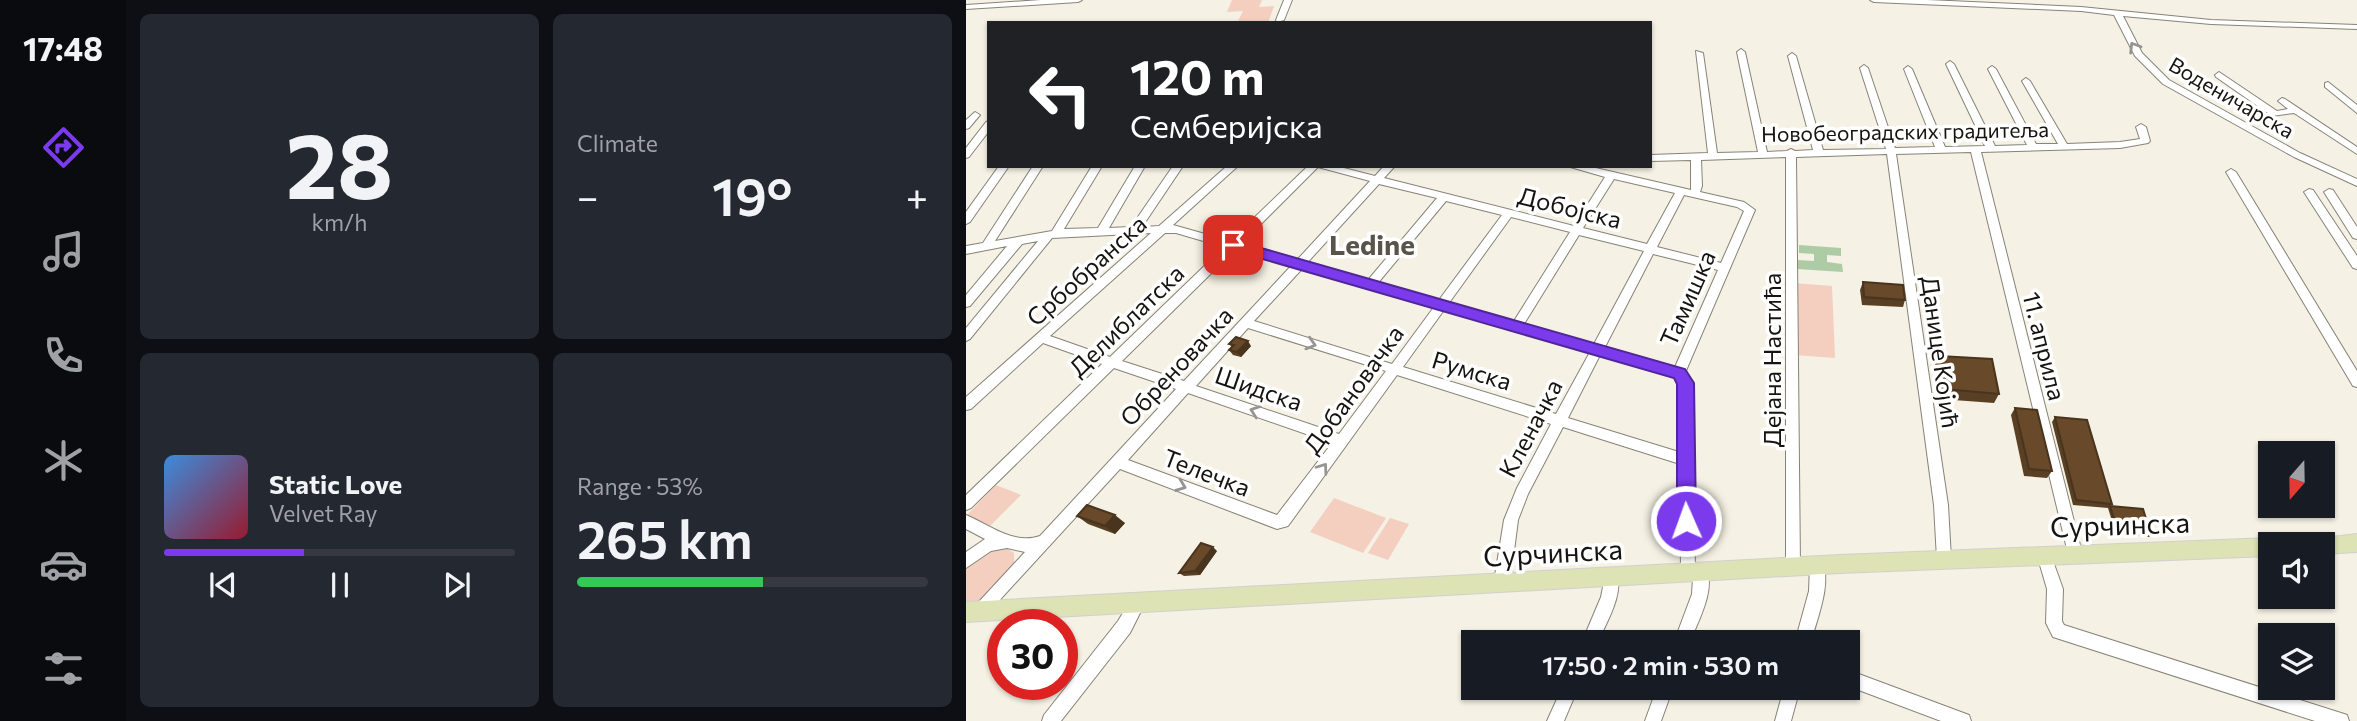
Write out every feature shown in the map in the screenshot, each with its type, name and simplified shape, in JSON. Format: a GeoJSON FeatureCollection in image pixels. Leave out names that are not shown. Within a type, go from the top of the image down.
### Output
{"type":"FeatureCollection","features":[{"type":"Feature","properties":{"kind":"main road"},"geometry":{"type":"LineString","coordinates":[[2335,544],[2357,543]]}},
{"type":"Feature","properties":{"kind":"main road","name":"Сурчинска"},"geometry":{"type":"LineString","coordinates":[[973,611],[1817,565],[2258,547]]}},
{"type":"Feature","properties":{"kind":"street"},"geometry":{"type":"LineString","coordinates":[[966,7],[1078,0]]}},
{"type":"Feature","properties":{"kind":"street"},"geometry":{"type":"LineString","coordinates":[[1280,20],[1288,0]]}},
{"type":"Feature","properties":{"kind":"street"},"geometry":{"type":"LineString","coordinates":[[1874,0],[2015,3],[2211,22],[2357,27]]}},
{"type":"Feature","properties":{"kind":"street","name":"Воденичарска"},"geometry":{"type":"LineString","coordinates":[[2117,12],[2138,54],[2166,82],[2297,155],[2357,183]]}},
{"type":"Feature","properties":{"kind":"street"},"geometry":{"type":"LineString","coordinates":[[1741,52],[1763,154]]}},
{"type":"Feature","properties":{"kind":"street"},"geometry":{"type":"LineString","coordinates":[[1699,53],[1713,156]]}},
{"type":"Feature","properties":{"kind":"street"},"geometry":{"type":"LineString","coordinates":[[1792,56],[1818,151]]}},
{"type":"Feature","properties":{"kind":"street"},"geometry":{"type":"LineString","coordinates":[[1950,64],[1991,148]]}},
{"type":"Feature","properties":{"kind":"street","name":"Данице Којић"},"geometry":{"type":"LineString","coordinates":[[1864,68],[1891,150],[1941,505],[1944,559]]}},
{"type":"Feature","properties":{"kind":"street"},"geometry":{"type":"LineString","coordinates":[[1908,69],[1941,149]]}},
{"type":"Feature","properties":{"kind":"street"},"geometry":{"type":"LineString","coordinates":[[1992,69],[2033,147]]}},
{"type":"Feature","properties":{"kind":"street"},"geometry":{"type":"LineString","coordinates":[[2219,75],[2274,113],[2296,110]]}},
{"type":"Feature","properties":{"kind":"street"},"geometry":{"type":"LineString","coordinates":[[2026,81],[2064,146]]}},
{"type":"Feature","properties":{"kind":"street"},"geometry":{"type":"LineString","coordinates":[[2328,85],[2357,110]]}},
{"type":"Feature","properties":{"kind":"street"},"geometry":{"type":"LineString","coordinates":[[2282,101],[2357,152]]}},
{"type":"Feature","properties":{"kind":"street"},"geometry":{"type":"LineString","coordinates":[[966,126],[975,115]]}},
{"type":"Feature","properties":{"kind":"street"},"geometry":{"type":"LineString","coordinates":[[966,155],[987,127]]}},
{"type":"Feature","properties":{"kind":"street","name":"Новобеоградских градитеља"},"geometry":{"type":"LineString","coordinates":[[1652,158],[1818,151],[2064,146],[2145,141],[2141,127]]}},
{"type":"Feature","properties":{"kind":"street","name":"11. априла"},"geometry":{"type":"LineString","coordinates":[[1975,148],[2076,553]]}},
{"type":"Feature","properties":{"kind":"street","name":"Дејана Настића"},"geometry":{"type":"LineString","coordinates":[[1791,152],[1793,567]]}},
{"type":"Feature","properties":{"kind":"street"},"geometry":{"type":"LineString","coordinates":[[1593,169],[1694,194],[1697,186],[1696,157]]}},
{"type":"Feature","properties":{"kind":"street"},"geometry":{"type":"LineString","coordinates":[[966,220],[1003,168]]}},
{"type":"Feature","properties":{"kind":"street"},"geometry":{"type":"LineString","coordinates":[[986,247],[1037,168]]}},
{"type":"Feature","properties":{"kind":"street"},"geometry":{"type":"LineString","coordinates":[[966,336],[1053,235],[1096,168]]}},
{"type":"Feature","properties":{"kind":"street"},"geometry":{"type":"LineString","coordinates":[[1102,231],[1139,168]]}},
{"type":"Feature","properties":{"kind":"street"},"geometry":{"type":"LineString","coordinates":[[1134,230],[1177,168]]}},
{"type":"Feature","properties":{"kind":"street","name":"Србобранска"},"geometry":{"type":"LineString","coordinates":[[966,405],[1231,168]]}},
{"type":"Feature","properties":{"kind":"street","name":"Делиблатска"},"geometry":{"type":"LineString","coordinates":[[966,504],[1312,168]]}},
{"type":"Feature","properties":{"kind":"street","name":"Добојска"},"geometry":{"type":"LineString","coordinates":[[1330,168],[1725,268]]}},
{"type":"Feature","properties":{"kind":"street","name":"Обреновачка"},"geometry":{"type":"LineString","coordinates":[[973,611],[1023,565],[1388,168]]}},
{"type":"Feature","properties":{"kind":"street"},"geometry":{"type":"LineString","coordinates":[[2231,172],[2357,382]]}},
{"type":"Feature","properties":{"kind":"street"},"geometry":{"type":"LineString","coordinates":[[1516,327],[1611,175]]}},
{"type":"Feature","properties":{"kind":"street","name":"Кленачка"},"geometry":{"type":"LineString","coordinates":[[1502,582],[1511,520],[1559,421],[1681,191]]}},
{"type":"Feature","properties":{"kind":"street"},"geometry":{"type":"LineString","coordinates":[[2309,192],[2357,265]]}},
{"type":"Feature","properties":{"kind":"street"},"geometry":{"type":"LineString","coordinates":[[2329,192],[2357,235]]}},
{"type":"Feature","properties":{"kind":"street","name":"Тамишка"},"geometry":{"type":"LineString","coordinates":[[1686,630],[1700,594],[1694,573],[1685,460],[1685,383],[1679,373],[1750,210],[1740,204],[1694,194]]}},
{"type":"Feature","properties":{"kind":"street"},"geometry":{"type":"LineString","coordinates":[[1370,285],[1444,197]]}},
{"type":"Feature","properties":{"kind":"street","name":"Добановачка"},"geometry":{"type":"LineString","coordinates":[[1282,522],[1509,213]]}},
{"type":"Feature","properties":{"kind":"street"},"geometry":{"type":"LineString","coordinates":[[966,250],[1053,235],[1176,229],[1679,373]]}},
{"type":"Feature","properties":{"kind":"street"},"geometry":{"type":"LineString","coordinates":[[966,303],[1018,241]]}},
{"type":"Feature","properties":{"kind":"street","name":"Румска"},"geometry":{"type":"LineString","coordinates":[[1246,323],[1685,460]]}},
{"type":"Feature","properties":{"kind":"street","name":"Шидска"},"geometry":{"type":"LineString","coordinates":[[1041,338],[1343,441]]}},
{"type":"Feature","properties":{"kind":"street","name":"Телечка"},"geometry":{"type":"LineString","coordinates":[[1117,462],[1282,522]]}},
{"type":"Feature","properties":{"kind":"street"},"geometry":{"type":"LineString","coordinates":[[971,525],[1014,543],[1031,546],[1047,539]]}},
{"type":"Feature","properties":{"kind":"street"},"geometry":{"type":"LineString","coordinates":[[968,558],[981,540],[971,525]]}},
{"type":"Feature","properties":{"kind":"street"},"geometry":{"type":"LineString","coordinates":[[968,558],[988,545],[1014,543]]}},
{"type":"Feature","properties":{"kind":"street"},"geometry":{"type":"LineString","coordinates":[[1014,543],[1023,555],[1023,565]]}},
{"type":"Feature","properties":{"kind":"street"},"geometry":{"type":"LineString","coordinates":[[2044,555],[2055,589],[2054,623],[2059,631],[2341,721]]}},
{"type":"Feature","properties":{"kind":"street"},"geometry":{"type":"LineString","coordinates":[[1806,630],[1816,590],[1817,565]]}},
{"type":"Feature","properties":{"kind":"street"},"geometry":{"type":"LineString","coordinates":[[1595,630],[1609,597],[1611,577]]}},
{"type":"Feature","properties":{"kind":"street"},"geometry":{"type":"LineString","coordinates":[[1050,721],[1124,627],[1137,603]]}},
{"type":"Feature","properties":{"kind":"street"},"geometry":{"type":"LineString","coordinates":[[1860,682],[1963,721]]}},
{"type":"Feature","properties":{"kind":"street"},"geometry":{"type":"LineString","coordinates":[[1555,721],[1565,700]]}},
{"type":"Feature","properties":{"kind":"street"},"geometry":{"type":"LineString","coordinates":[[1653,721],[1661,700]]}},
{"type":"Feature","properties":{"kind":"street"},"geometry":{"type":"LineString","coordinates":[[1783,721],[1789,700]]}},
{"type":"Feature","properties":{"kind":"shaded area"},"geometry":{"type":"Polygon","coordinates":[[[1232,0],[1262,0],[1259,7],[1274,6],[1269,21],[1238,21],[1243,11],[1227,12],[1232,0]]]}},
{"type":"Feature","properties":{"kind":"shaded area"},"geometry":{"type":"Polygon","coordinates":[[[1799,245],[1841,248],[1841,256],[1827,255],[1827,262],[1842,264],[1843,272],[1797,269],[1797,260],[1814,261],[1814,254],[1799,253],[1799,245]]]}},
{"type":"Feature","properties":{"kind":"shaded area"},"geometry":{"type":"Polygon","coordinates":[[[1793,283],[1832,286],[1835,358],[1794,355],[1793,283]]]}},
{"type":"Feature","properties":{"kind":"shaded area"},"geometry":{"type":"Polygon","coordinates":[[[996,485],[1021,495],[990,526],[966,516],[996,485]]]}},
{"type":"Feature","properties":{"kind":"shaded area"},"geometry":{"type":"Polygon","coordinates":[[[1334,498],[1386,518],[1363,553],[1310,532],[1334,498]]]}},
{"type":"Feature","properties":{"kind":"shaded area"},"geometry":{"type":"Polygon","coordinates":[[[1390,518],[1409,524],[1388,560],[1368,553],[1390,518]]]}},
{"type":"Feature","properties":{"kind":"shaded area"},"geometry":{"type":"Polygon","coordinates":[[[1006,548],[1014,553],[1014,564],[981,601],[966,603],[966,569],[985,552],[1006,548]]]}},
{"type":"Feature","properties":{"kind":"building"},"geometry":{"type":"Polygon","coordinates":[[[1863,282],[1903,285],[1905,300],[1864,297],[1863,282]]]}},
{"type":"Feature","properties":{"kind":"building"},"geometry":{"type":"Polygon","coordinates":[[[1236,337],[1248,341],[1237,352],[1229,350],[1234,345],[1229,344],[1236,337]]]}},
{"type":"Feature","properties":{"kind":"building"},"geometry":{"type":"Polygon","coordinates":[[[1939,356],[1992,359],[1999,394],[1945,389],[1939,356]]]}},
{"type":"Feature","properties":{"kind":"building"},"geometry":{"type":"Polygon","coordinates":[[[2015,408],[2037,410],[2052,471],[2029,469],[2015,408]]]}},
{"type":"Feature","properties":{"kind":"building"},"geometry":{"type":"Polygon","coordinates":[[[2055,417],[2087,420],[2112,504],[2076,500],[2055,417]]]}},
{"type":"Feature","properties":{"kind":"building"},"geometry":{"type":"Polygon","coordinates":[[[1087,505],[1115,515],[1105,526],[1077,516],[1087,505]]]}},
{"type":"Feature","properties":{"kind":"building"},"geometry":{"type":"Polygon","coordinates":[[[2110,506],[2143,509],[2151,535],[2118,532],[2110,506]]]}},
{"type":"Feature","properties":{"kind":"building"},"geometry":{"type":"Polygon","coordinates":[[[1201,543],[1213,547],[1195,571],[1179,573],[1201,543]]]}},
{"type":"Feature","properties":{"kind":"district","name":"Ledine"},"geometry":{"type":"Point","coordinates":[1372,244]}},
{"type":"Feature","properties":{"kind":"route"},"geometry":{"type":"LineString","coordinates":[[1233,245],[1679,373],[1684,377],[1685,383],[1686,521]]}}]}
